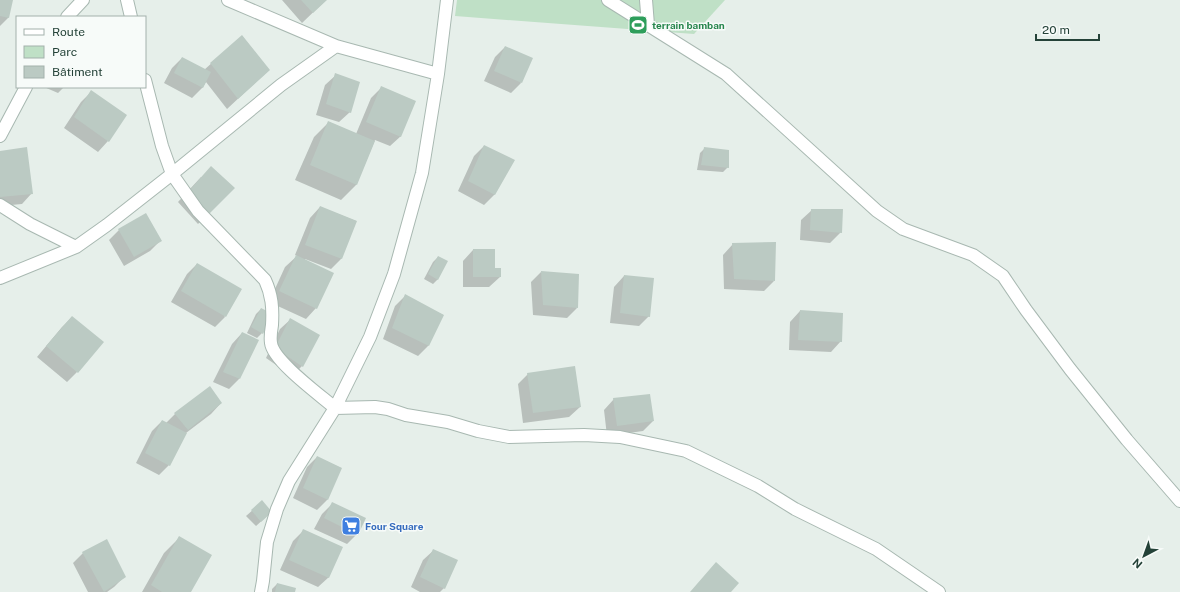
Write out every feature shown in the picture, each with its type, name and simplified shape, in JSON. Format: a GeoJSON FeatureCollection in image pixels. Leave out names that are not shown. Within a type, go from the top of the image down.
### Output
{"type":"FeatureCollection","features":[{"type":"Feature","properties":{"kind":"street"},"geometry":{"type":"LineString","coordinates":[[68,16],[83,0]]}},
{"type":"Feature","properties":{"kind":"street"},"geometry":{"type":"LineString","coordinates":[[127,0],[131,16]]}},
{"type":"Feature","properties":{"kind":"street"},"geometry":{"type":"LineString","coordinates":[[228,0],[336,46],[438,74]]}},
{"type":"Feature","properties":{"kind":"street"},"geometry":{"type":"LineString","coordinates":[[260,592],[263,581],[267,542],[277,509],[288,481],[335,408],[370,337],[394,274],[422,173],[438,74],[447,0]]}},
{"type":"Feature","properties":{"kind":"street"},"geometry":{"type":"LineString","coordinates":[[608,0],[726,74],[876,211],[903,229],[973,255],[1003,276],[1026,310],[1070,369],[1127,440],[1180,501]]}},
{"type":"Feature","properties":{"kind":"street"},"geometry":{"type":"LineString","coordinates":[[646,0],[648,25]]}},
{"type":"Feature","properties":{"kind":"street"},"geometry":{"type":"LineString","coordinates":[[0,278],[76,247],[107,225],[172,174],[281,85],[336,46]]}},
{"type":"Feature","properties":{"kind":"street"},"geometry":{"type":"LineString","coordinates":[[146,84],[162,146],[172,174],[198,211],[265,280],[272,299],[272,350],[285,366],[335,408],[375,407],[388,409],[406,415],[448,422],[478,431],[509,437],[584,435],[620,437],[686,451],[758,486],[795,509],[876,549],[939,592]]}},
{"type":"Feature","properties":{"kind":"street"},"geometry":{"type":"LineString","coordinates":[[0,136],[25,88]]}},
{"type":"Feature","properties":{"kind":"street"},"geometry":{"type":"LineString","coordinates":[[0,205],[30,224],[76,247]]}},
{"type":"Feature","properties":{"kind":"green space","name":"terrain bamban"},"geometry":{"type":"Polygon","coordinates":[[[457,0],[725,0],[694,34],[455,16],[457,0]]]}},
{"type":"Feature","properties":{"kind":"building"},"geometry":{"type":"Polygon","coordinates":[[[0,0],[13,0],[9,18],[0,16],[0,0]]]}},
{"type":"Feature","properties":{"kind":"building"},"geometry":{"type":"Polygon","coordinates":[[[301,0],[327,0],[313,13],[301,0]]]}},
{"type":"Feature","properties":{"kind":"building"},"geometry":{"type":"Polygon","coordinates":[[[242,35],[270,70],[238,99],[210,63],[242,35]]]}},
{"type":"Feature","properties":{"kind":"building"},"geometry":{"type":"Polygon","coordinates":[[[505,46],[533,58],[522,83],[494,71],[505,46]]]}},
{"type":"Feature","properties":{"kind":"building"},"geometry":{"type":"Polygon","coordinates":[[[182,57],[211,72],[203,88],[174,73],[182,57]]]}},
{"type":"Feature","properties":{"kind":"building"},"geometry":{"type":"Polygon","coordinates":[[[335,73],[360,82],[351,113],[326,104],[335,73]]]}},
{"type":"Feature","properties":{"kind":"building"},"geometry":{"type":"Polygon","coordinates":[[[381,86],[416,101],[401,137],[366,122],[381,86]]]}},
{"type":"Feature","properties":{"kind":"building"},"geometry":{"type":"Polygon","coordinates":[[[91,90],[127,115],[109,142],[74,117],[91,90]]]}},
{"type":"Feature","properties":{"kind":"building"},"geometry":{"type":"Polygon","coordinates":[[[328,121],[375,141],[357,185],[310,165],[328,121]]]}},
{"type":"Feature","properties":{"kind":"building"},"geometry":{"type":"Polygon","coordinates":[[[484,145],[515,160],[495,195],[468,181],[484,145]]]}},
{"type":"Feature","properties":{"kind":"building"},"geometry":{"type":"Polygon","coordinates":[[[27,147],[33,194],[0,197],[0,151],[27,147]]]}},
{"type":"Feature","properties":{"kind":"building"},"geometry":{"type":"Polygon","coordinates":[[[704,147],[729,150],[729,168],[701,165],[704,147]]]}},
{"type":"Feature","properties":{"kind":"building"},"geometry":{"type":"Polygon","coordinates":[[[211,166],[235,188],[209,214],[188,192],[211,166]]]}},
{"type":"Feature","properties":{"kind":"building"},"geometry":{"type":"Polygon","coordinates":[[[320,206],[357,221],[342,259],[305,245],[320,206]]]}},
{"type":"Feature","properties":{"kind":"building"},"geometry":{"type":"Polygon","coordinates":[[[811,209],[843,209],[842,233],[810,230],[811,209]]]}},
{"type":"Feature","properties":{"kind":"building"},"geometry":{"type":"Polygon","coordinates":[[[146,213],[162,241],[134,257],[118,229],[146,213]]]}},
{"type":"Feature","properties":{"kind":"building"},"geometry":{"type":"Polygon","coordinates":[[[776,242],[775,281],[734,279],[732,243],[776,242]]]}},
{"type":"Feature","properties":{"kind":"building"},"geometry":{"type":"Polygon","coordinates":[[[473,249],[495,249],[495,268],[501,268],[501,277],[473,277],[473,249]]]}},
{"type":"Feature","properties":{"kind":"building"},"geometry":{"type":"Polygon","coordinates":[[[296,255],[334,273],[317,309],[279,291],[296,255]]]}},
{"type":"Feature","properties":{"kind":"building"},"geometry":{"type":"Polygon","coordinates":[[[438,256],[448,261],[438,280],[428,274],[438,256]]]}},
{"type":"Feature","properties":{"kind":"building"},"geometry":{"type":"Polygon","coordinates":[[[197,263],[242,289],[226,317],[181,291],[197,263]]]}},
{"type":"Feature","properties":{"kind":"building"},"geometry":{"type":"Polygon","coordinates":[[[541,271],[579,274],[578,308],[543,305],[541,271]]]}},
{"type":"Feature","properties":{"kind":"building"},"geometry":{"type":"Polygon","coordinates":[[[624,275],[654,278],[650,317],[620,313],[624,275]]]}},
{"type":"Feature","properties":{"kind":"building"},"geometry":{"type":"Polygon","coordinates":[[[405,294],[444,315],[429,346],[392,328],[405,294]]]}},
{"type":"Feature","properties":{"kind":"building"},"geometry":{"type":"Polygon","coordinates":[[[261,308],[273,314],[263,334],[251,327],[261,308]]]}},
{"type":"Feature","properties":{"kind":"building"},"geometry":{"type":"Polygon","coordinates":[[[800,310],[843,313],[842,342],[798,340],[800,310]]]}},
{"type":"Feature","properties":{"kind":"building"},"geometry":{"type":"Polygon","coordinates":[[[72,316],[104,342],[78,373],[46,346],[72,316]]]}},
{"type":"Feature","properties":{"kind":"building"},"geometry":{"type":"Polygon","coordinates":[[[290,318],[320,335],[303,367],[275,348],[290,318]]]}},
{"type":"Feature","properties":{"kind":"building"},"geometry":{"type":"Polygon","coordinates":[[[242,332],[259,340],[240,379],[223,372],[242,332]]]}},
{"type":"Feature","properties":{"kind":"building"},"geometry":{"type":"Polygon","coordinates":[[[575,366],[581,407],[533,413],[527,373],[575,366]]]}},
{"type":"Feature","properties":{"kind":"building"},"geometry":{"type":"Polygon","coordinates":[[[210,386],[222,403],[188,430],[174,413],[210,386]]]}},
{"type":"Feature","properties":{"kind":"building"},"geometry":{"type":"Polygon","coordinates":[[[650,394],[654,421],[617,426],[613,398],[650,394]]]}},
{"type":"Feature","properties":{"kind":"building"},"geometry":{"type":"Polygon","coordinates":[[[162,420],[187,433],[170,466],[145,453],[162,420]]]}},
{"type":"Feature","properties":{"kind":"building"},"geometry":{"type":"Polygon","coordinates":[[[317,456],[342,468],[328,500],[303,488],[317,456]]]}},
{"type":"Feature","properties":{"kind":"building"},"geometry":{"type":"Polygon","coordinates":[[[262,500],[272,512],[261,522],[251,510],[262,500]]]}},
{"type":"Feature","properties":{"kind":"building","name":"Four Square"},"geometry":{"type":"Polygon","coordinates":[[[332,502],[366,518],[358,535],[324,518],[332,502]]]}},
{"type":"Feature","properties":{"kind":"building"},"geometry":{"type":"Polygon","coordinates":[[[303,529],[343,547],[329,578],[289,560],[303,529]]]}},
{"type":"Feature","properties":{"kind":"building"},"geometry":{"type":"Polygon","coordinates":[[[179,536],[212,555],[191,592],[162,592],[151,585],[179,536]]]}},
{"type":"Feature","properties":{"kind":"building"},"geometry":{"type":"Polygon","coordinates":[[[107,539],[126,577],[104,592],[82,552],[107,539]]]}},
{"type":"Feature","properties":{"kind":"building"},"geometry":{"type":"Polygon","coordinates":[[[433,549],[458,560],[445,589],[420,577],[433,549]]]}},
{"type":"Feature","properties":{"kind":"building"},"geometry":{"type":"Polygon","coordinates":[[[716,562],[739,583],[731,592],[690,592],[716,562]]]}},
{"type":"Feature","properties":{"kind":"building"},"geometry":{"type":"Polygon","coordinates":[[[277,583],[296,588],[295,592],[275,592],[277,583]]]}},
{"type":"Feature","properties":{"kind":"place","name":"terrain bamban"},"geometry":{"type":"Point","coordinates":[638,25]}},
{"type":"Feature","properties":{"kind":"place","name":"Four Square"},"geometry":{"type":"Point","coordinates":[351,526]}}]}
